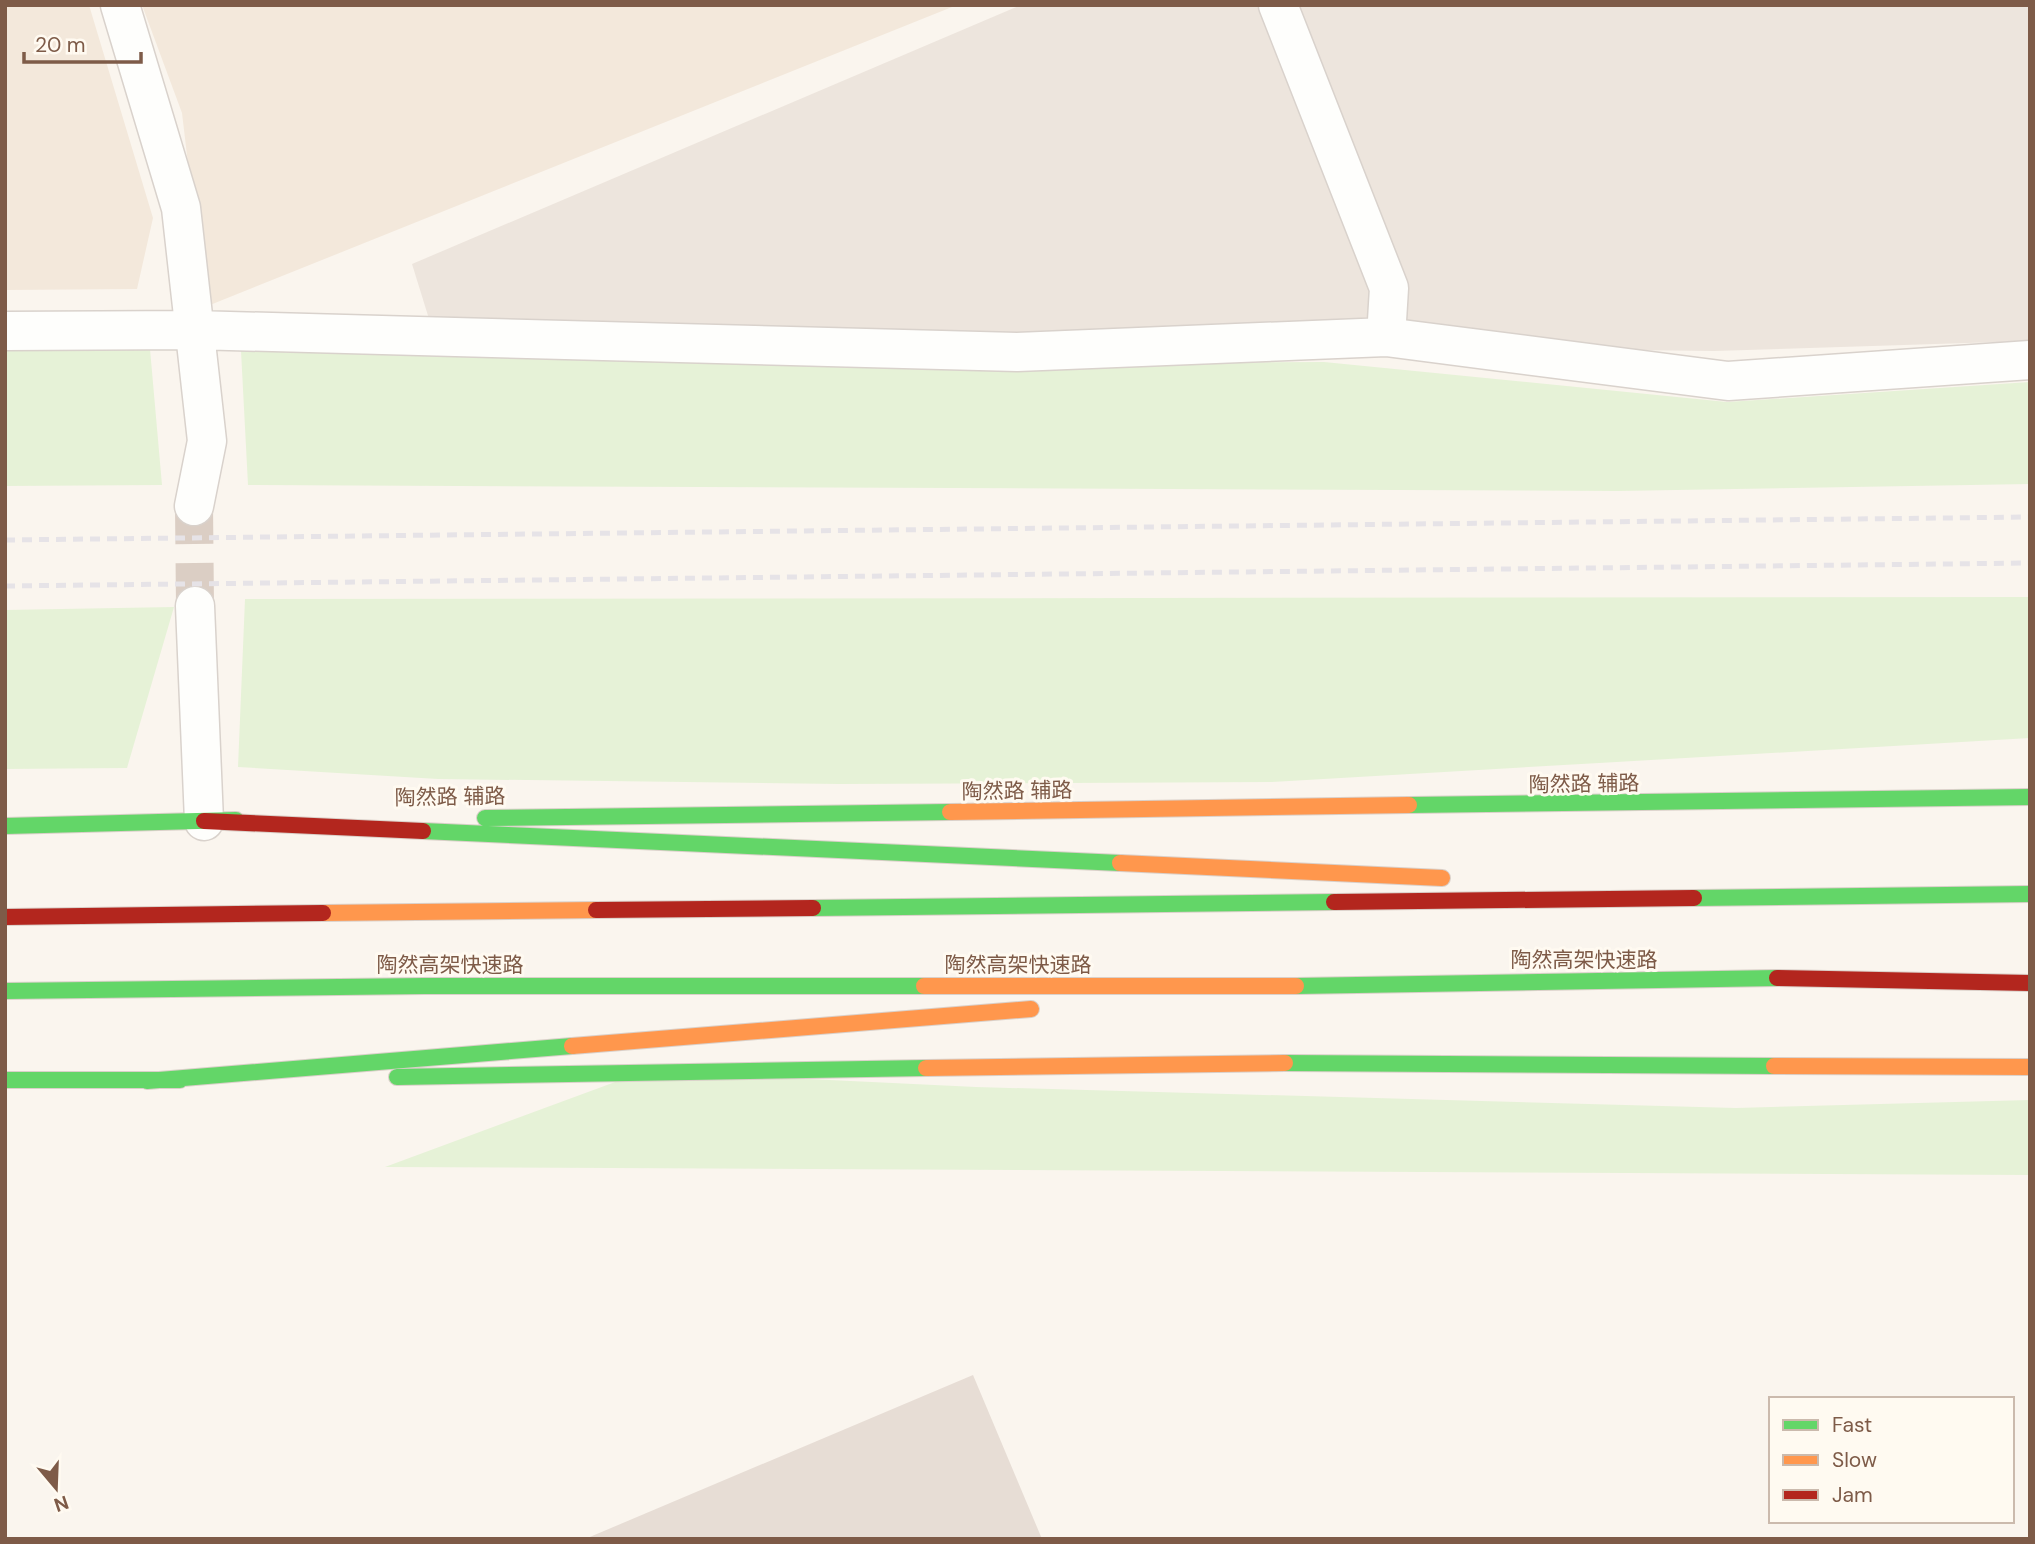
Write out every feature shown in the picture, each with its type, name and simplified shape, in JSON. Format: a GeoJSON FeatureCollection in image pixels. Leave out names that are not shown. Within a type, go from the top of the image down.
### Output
{"type":"FeatureCollection","features":[{"type":"Feature","properties":{"kind":"main road","name":"陶然路 辅路"},"geometry":{"type":"LineString","coordinates":[[5,826],[204,821],[2030,797]]}},
{"type":"Feature","properties":{"kind":"main road"},"geometry":{"type":"LineString","coordinates":[[204,821],[1462,879]]}},
{"type":"Feature","properties":{"kind":"main road"},"geometry":{"type":"LineString","coordinates":[[1546,883],[1853,897]]}},
{"type":"Feature","properties":{"kind":"main road"},"geometry":{"type":"LineString","coordinates":[[5,917],[2030,894]]}},
{"type":"Feature","properties":{"kind":"main road","name":"陶然高架快速路"},"geometry":{"type":"LineString","coordinates":[[5,990],[424,986],[1309,986],[1458,981],[1893,979],[2030,983]]}},
{"type":"Feature","properties":{"kind":"main road"},"geometry":{"type":"LineString","coordinates":[[1101,1003],[1309,986]]}},
{"type":"Feature","properties":{"kind":"main road"},"geometry":{"type":"LineString","coordinates":[[147,1081],[1046,1007]]}},
{"type":"Feature","properties":{"kind":"main road"},"geometry":{"type":"LineString","coordinates":[[5,1080],[147,1081],[1205,1063],[2030,1067]]}},
{"type":"Feature","properties":{"kind":"street"},"geometry":{"type":"LineString","coordinates":[[120,5],[181,208],[207,441],[194,506]]}},
{"type":"Feature","properties":{"kind":"street"},"geometry":{"type":"LineString","coordinates":[[1278,5],[1389,288],[1386,337]]}},
{"type":"Feature","properties":{"kind":"street"},"geometry":{"type":"LineString","coordinates":[[5,331],[194,330],[1017,352],[1386,337],[1728,381],[2030,360]]}},
{"type":"Feature","properties":{"kind":"street"},"geometry":{"type":"LineString","coordinates":[[195,606],[204,821]]}},
{"type":"Feature","properties":{"kind":"shaded area"},"geometry":{"type":"Polygon","coordinates":[[[5,5],[89,5],[153,218],[137,289],[5,290],[5,5]]]}},
{"type":"Feature","properties":{"kind":"shaded area"},"geometry":{"type":"Polygon","coordinates":[[[142,5],[957,5],[205,307],[182,113],[142,5]]]}},
{"type":"Feature","properties":{"kind":"shaded area"},"geometry":{"type":"Polygon","coordinates":[[[1021,5],[2030,5],[2030,341],[1714,351],[434,335],[412,264],[1021,5]]]}},
{"type":"Feature","properties":{"kind":"green space"},"geometry":{"type":"Polygon","coordinates":[[[150,349],[162,485],[5,486],[5,351],[150,349]]]}},
{"type":"Feature","properties":{"kind":"green space"},"geometry":{"type":"Polygon","coordinates":[[[241,351],[822,364],[1324,362],[1727,402],[2030,382],[2030,484],[1617,491],[248,485],[241,351]]]}},
{"type":"Feature","properties":{"kind":"green space"},"geometry":{"type":"Polygon","coordinates":[[[2030,597],[2030,738],[1272,782],[839,784],[438,779],[238,767],[245,599],[2030,597]]]}},
{"type":"Feature","properties":{"kind":"green space"},"geometry":{"type":"Polygon","coordinates":[[[174,607],[127,768],[5,769],[5,610],[174,607]]]}},
{"type":"Feature","properties":{"kind":"green space"},"geometry":{"type":"Polygon","coordinates":[[[645,1071],[976,1087],[1736,1108],[2030,1100],[2030,1175],[385,1167],[645,1071]]]}},
{"type":"Feature","properties":{"kind":"building"},"geometry":{"type":"Polygon","coordinates":[[[973,1375],[1042,1539],[585,1539],[973,1375]]]}},
{"type":"Feature","properties":{"kind":"tunnel"},"geometry":{"type":"LineString","coordinates":[[194,506],[195,606]]}},
{"type":"Feature","properties":{"kind":"railway"},"geometry":{"type":"LineString","coordinates":[[5,540],[2030,517]]}},
{"type":"Feature","properties":{"kind":"railway"},"geometry":{"type":"LineString","coordinates":[[5,586],[2030,563]]}},
{"type":"Feature","properties":{"kind":"traffic: fast"},"geometry":{"type":"LineString","coordinates":[[1409,805],[2030,797]]}},
{"type":"Feature","properties":{"kind":"traffic: fast"},"geometry":{"type":"LineString","coordinates":[[485,818],[950,812]]}},
{"type":"Feature","properties":{"kind":"traffic: fast"},"geometry":{"type":"LineString","coordinates":[[5,826],[236,820]]}},
{"type":"Feature","properties":{"kind":"traffic: fast"},"geometry":{"type":"LineString","coordinates":[[423,831],[1120,863]]}},
{"type":"Feature","properties":{"kind":"traffic: fast"},"geometry":{"type":"LineString","coordinates":[[1694,898],[2030,894]]}},
{"type":"Feature","properties":{"kind":"traffic: fast"},"geometry":{"type":"LineString","coordinates":[[813,908],[1334,902]]}},
{"type":"Feature","properties":{"kind":"traffic: fast"},"geometry":{"type":"LineString","coordinates":[[1296,986],[1777,978]]}},
{"type":"Feature","properties":{"kind":"traffic: fast"},"geometry":{"type":"LineString","coordinates":[[5,991],[424,986],[924,986]]}},
{"type":"Feature","properties":{"kind":"traffic: fast"},"geometry":{"type":"LineString","coordinates":[[147,1081],[572,1046]]}},
{"type":"Feature","properties":{"kind":"traffic: fast"},"geometry":{"type":"LineString","coordinates":[[1285,1063],[1774,1066]]}},
{"type":"Feature","properties":{"kind":"traffic: fast"},"geometry":{"type":"LineString","coordinates":[[397,1077],[926,1068]]}},
{"type":"Feature","properties":{"kind":"traffic: fast"},"geometry":{"type":"LineString","coordinates":[[5,1080],[180,1080]]}},
{"type":"Feature","properties":{"kind":"traffic: slow"},"geometry":{"type":"LineString","coordinates":[[950,812],[1409,805]]}},
{"type":"Feature","properties":{"kind":"traffic: slow"},"geometry":{"type":"LineString","coordinates":[[1120,863],[1442,878]]}},
{"type":"Feature","properties":{"kind":"traffic: slow"},"geometry":{"type":"LineString","coordinates":[[323,913],[596,910]]}},
{"type":"Feature","properties":{"kind":"traffic: slow"},"geometry":{"type":"LineString","coordinates":[[924,986],[1296,986]]}},
{"type":"Feature","properties":{"kind":"traffic: slow"},"geometry":{"type":"LineString","coordinates":[[572,1046],[1031,1009]]}},
{"type":"Feature","properties":{"kind":"traffic: slow"},"geometry":{"type":"LineString","coordinates":[[926,1068],[1285,1063]]}},
{"type":"Feature","properties":{"kind":"traffic: slow"},"geometry":{"type":"LineString","coordinates":[[1774,1066],[2030,1067]]}},
{"type":"Feature","properties":{"kind":"traffic: jam"},"geometry":{"type":"LineString","coordinates":[[204,821],[423,831]]}},
{"type":"Feature","properties":{"kind":"traffic: jam"},"geometry":{"type":"LineString","coordinates":[[1334,902],[1694,898]]}},
{"type":"Feature","properties":{"kind":"traffic: jam"},"geometry":{"type":"LineString","coordinates":[[596,910],[813,908]]}},
{"type":"Feature","properties":{"kind":"traffic: jam"},"geometry":{"type":"LineString","coordinates":[[5,917],[323,913]]}},
{"type":"Feature","properties":{"kind":"traffic: jam"},"geometry":{"type":"LineString","coordinates":[[1777,978],[2030,983]]}}]}
